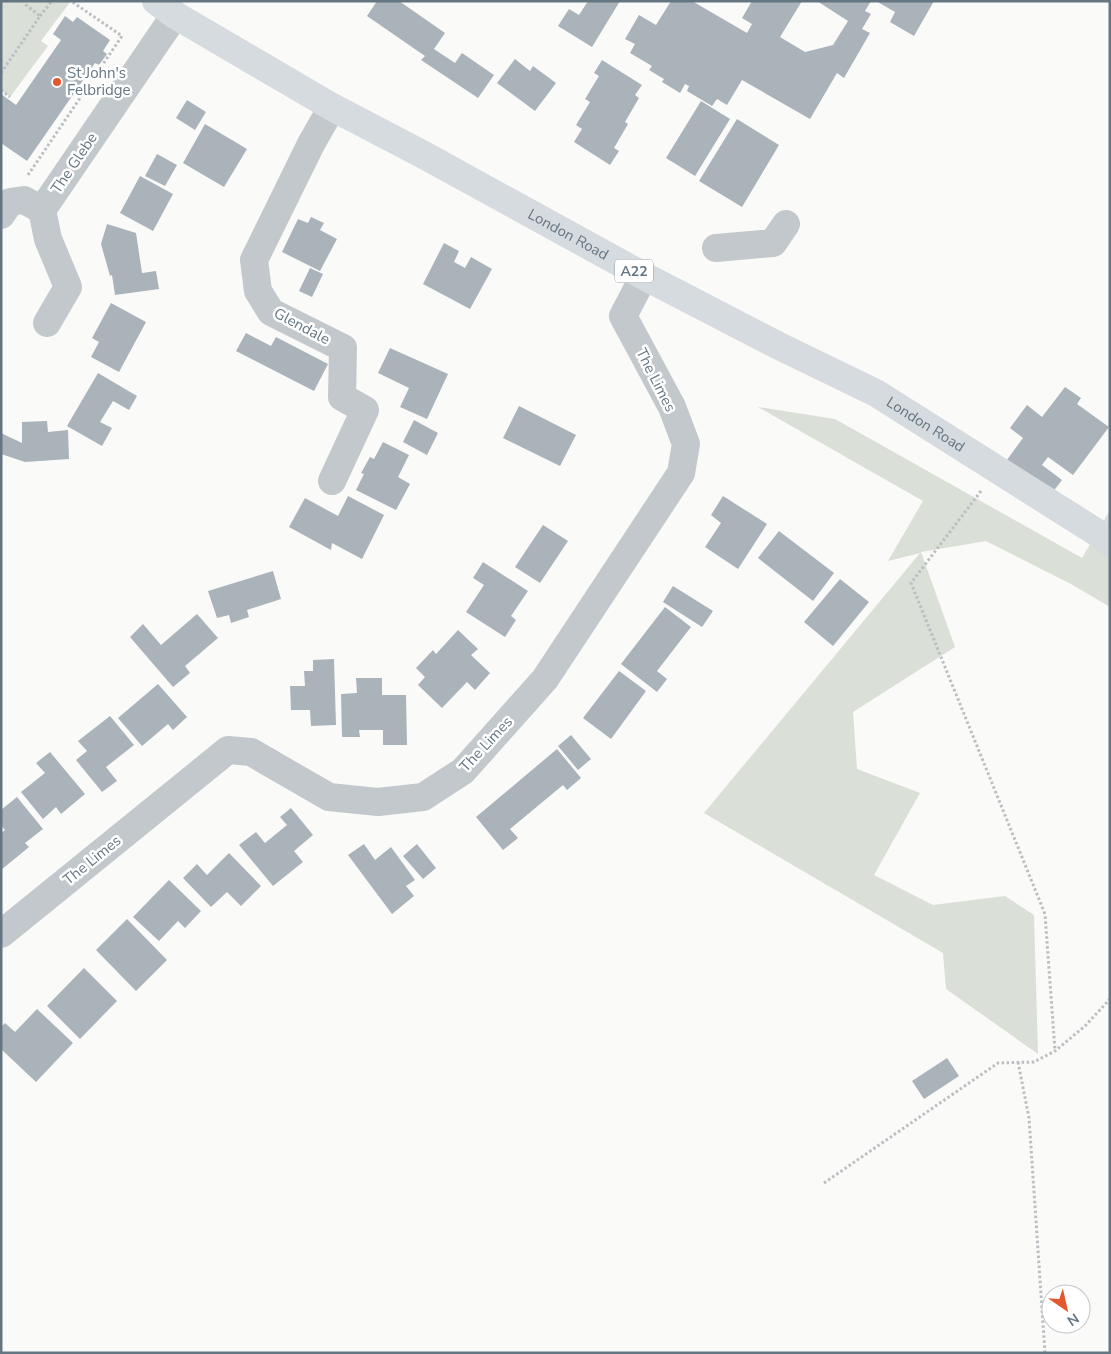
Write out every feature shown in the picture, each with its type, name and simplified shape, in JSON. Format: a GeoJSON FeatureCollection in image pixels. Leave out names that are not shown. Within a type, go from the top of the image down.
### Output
{"type":"FeatureCollection","features":[{"type":"Feature","properties":{"kind":"highway","name":"London Road"},"geometry":{"type":"LineString","coordinates":[[165,8],[332,107],[422,154],[644,276],[777,345],[876,393],[1110,542]]}},
{"type":"Feature","properties":{"kind":"street","name":"The Glebe"},"geometry":{"type":"LineString","coordinates":[[47,323],[68,287],[48,239],[42,210],[165,8]]}},
{"type":"Feature","properties":{"kind":"street","name":"Glendale"},"geometry":{"type":"LineString","coordinates":[[332,107],[311,144],[254,260],[258,291],[271,312],[343,348],[342,397],[365,410],[332,481]]}},
{"type":"Feature","properties":{"kind":"street"},"geometry":{"type":"LineString","coordinates":[[5,208],[24,200],[42,210]]}},
{"type":"Feature","properties":{"kind":"street"},"geometry":{"type":"LineString","coordinates":[[716,248],[773,243],[786,224]]}},
{"type":"Feature","properties":{"kind":"street","name":"The Limes"},"geometry":{"type":"LineString","coordinates":[[1,934],[228,750],[251,752],[329,797],[378,802],[422,797],[463,770],[545,679],[681,472],[686,444],[672,407],[623,316],[644,276]]}},
{"type":"Feature","properties":{"kind":"path"},"geometry":{"type":"LineString","coordinates":[[24,1],[26,5],[40,16]]}},
{"type":"Feature","properties":{"kind":"path"},"geometry":{"type":"LineString","coordinates":[[1,73],[52,1]]}},
{"type":"Feature","properties":{"kind":"path"},"geometry":{"type":"LineString","coordinates":[[5,208],[122,36],[71,1]]}},
{"type":"Feature","properties":{"kind":"path"},"geometry":{"type":"LineString","coordinates":[[1,90],[10,97]]}},
{"type":"Feature","properties":{"kind":"path"},"geometry":{"type":"LineString","coordinates":[[997,470],[911,582],[1045,914],[1054,1051]]}},
{"type":"Feature","properties":{"kind":"path"},"geometry":{"type":"LineString","coordinates":[[824,1183],[998,1062],[1034,1062],[1054,1051],[1084,1026],[1110,999]]}},
{"type":"Feature","properties":{"kind":"path"},"geometry":{"type":"LineString","coordinates":[[1018,1062],[1029,1118],[1045,1353]]}},
{"type":"Feature","properties":{"kind":"shaded area"},"geometry":{"type":"Polygon","coordinates":[[[1,1],[71,1],[41,41],[48,46],[10,97],[1,90],[1,1]]]}},
{"type":"Feature","properties":{"kind":"shaded area"},"geometry":{"type":"Polygon","coordinates":[[[758,407],[835,419],[1082,558],[1110,510],[1110,607],[1071,584],[986,541],[921,552],[955,647],[853,712],[857,769],[920,793],[874,875],[933,905],[1005,896],[1034,915],[1038,1054],[946,989],[943,953],[704,813],[920,553],[888,561],[923,501],[758,407]]]}},
{"type":"Feature","properties":{"kind":"building"},"geometry":{"type":"Polygon","coordinates":[[[377,1],[399,1],[445,33],[434,49],[455,63],[462,53],[494,75],[478,98],[421,60],[425,56],[367,16],[377,1]]]}},
{"type":"Feature","properties":{"kind":"building"},"geometry":{"type":"Polygon","coordinates":[[[588,1],[620,1],[592,47],[558,26],[569,9],[579,15],[588,1]]]}},
{"type":"Feature","properties":{"kind":"building"},"geometry":{"type":"Polygon","coordinates":[[[671,1],[692,1],[747,33],[752,24],[742,18],[752,1],[802,1],[780,37],[805,52],[833,45],[848,21],[817,1],[871,1],[865,11],[871,14],[862,29],[870,33],[844,78],[837,73],[810,119],[742,80],[727,105],[717,99],[712,106],[687,91],[689,86],[685,84],[680,93],[662,82],[664,79],[649,70],[652,66],[630,53],[635,44],[625,39],[639,15],[656,25],[671,1]]]}},
{"type":"Feature","properties":{"kind":"building"},"geometry":{"type":"Polygon","coordinates":[[[876,1],[934,1],[914,36],[890,22],[895,12],[876,1]]]}},
{"type":"Feature","properties":{"kind":"building","name":"St John's Felbridge"},"geometry":{"type":"Polygon","coordinates":[[[65,16],[73,22],[77,17],[110,40],[103,51],[107,54],[99,65],[95,63],[27,161],[1,143],[1,94],[16,105],[61,40],[53,34],[65,16]]]}},
{"type":"Feature","properties":{"kind":"building"},"geometry":{"type":"Polygon","coordinates":[[[515,59],[530,71],[533,66],[556,83],[535,111],[497,83],[515,59]]]}},
{"type":"Feature","properties":{"kind":"building"},"geometry":{"type":"Polygon","coordinates":[[[602,60],[642,85],[635,95],[639,98],[625,122],[628,124],[614,148],[619,151],[610,165],[574,142],[582,129],[576,125],[590,102],[585,99],[599,76],[594,73],[602,60]]]}},
{"type":"Feature","properties":{"kind":"building"},"geometry":{"type":"Polygon","coordinates":[[[187,100],[206,112],[195,130],[176,118],[187,100]]]}},
{"type":"Feature","properties":{"kind":"building"},"geometry":{"type":"Polygon","coordinates":[[[701,101],[730,119],[695,176],[666,158],[701,101]]]}},
{"type":"Feature","properties":{"kind":"building"},"geometry":{"type":"Polygon","coordinates":[[[737,119],[779,145],[742,207],[699,181],[737,119]]]}},
{"type":"Feature","properties":{"kind":"building"},"geometry":{"type":"Polygon","coordinates":[[[205,124],[247,149],[224,187],[183,163],[205,124]]]}},
{"type":"Feature","properties":{"kind":"building"},"geometry":{"type":"Polygon","coordinates":[[[157,154],[177,165],[165,186],[145,176],[157,154]]]}},
{"type":"Feature","properties":{"kind":"building"},"geometry":{"type":"Polygon","coordinates":[[[140,176],[173,194],[153,231],[120,213],[140,176]]]}},
{"type":"Feature","properties":{"kind":"building"},"geometry":{"type":"Polygon","coordinates":[[[311,217],[324,223],[320,230],[337,239],[320,271],[282,252],[298,219],[308,223],[311,217]]]}},
{"type":"Feature","properties":{"kind":"building"},"geometry":{"type":"Polygon","coordinates":[[[107,224],[136,233],[142,273],[156,271],[159,289],[115,295],[112,275],[110,276],[101,244],[107,224]]]}},
{"type":"Feature","properties":{"kind":"building"},"geometry":{"type":"Polygon","coordinates":[[[444,243],[459,251],[454,262],[465,268],[471,257],[492,269],[470,309],[423,284],[444,243]]]}},
{"type":"Feature","properties":{"kind":"building"},"geometry":{"type":"Polygon","coordinates":[[[310,268],[323,274],[312,297],[299,291],[310,268]]]}},
{"type":"Feature","properties":{"kind":"building"},"geometry":{"type":"Polygon","coordinates":[[[111,303],[146,322],[119,372],[91,357],[99,342],[92,338],[111,303]]]}},
{"type":"Feature","properties":{"kind":"building"},"geometry":{"type":"Polygon","coordinates":[[[246,333],[271,346],[276,337],[328,364],[314,391],[236,351],[246,333]]]}},
{"type":"Feature","properties":{"kind":"building"},"geometry":{"type":"Polygon","coordinates":[[[390,348],[448,374],[427,419],[400,407],[409,388],[378,373],[390,348]]]}},
{"type":"Feature","properties":{"kind":"building"},"geometry":{"type":"Polygon","coordinates":[[[98,373],[137,396],[129,410],[113,401],[100,422],[112,428],[102,446],[67,426],[98,373]]]}},
{"type":"Feature","properties":{"kind":"building"},"geometry":{"type":"Polygon","coordinates":[[[1065,387],[1081,398],[1077,404],[1109,427],[1073,475],[1048,457],[1042,465],[1062,480],[1049,497],[1004,464],[1023,438],[1010,428],[1027,405],[1042,417],[1065,387]]]}},
{"type":"Feature","properties":{"kind":"building"},"geometry":{"type":"Polygon","coordinates":[[[519,406],[576,435],[560,466],[503,438],[519,406]]]}},
{"type":"Feature","properties":{"kind":"building"},"geometry":{"type":"Polygon","coordinates":[[[414,420],[438,433],[427,455],[403,442],[414,420]]]}},
{"type":"Feature","properties":{"kind":"building"},"geometry":{"type":"Polygon","coordinates":[[[47,421],[48,432],[68,430],[69,459],[25,462],[1,454],[1,433],[22,443],[22,422],[47,421]]]}},
{"type":"Feature","properties":{"kind":"building"},"geometry":{"type":"Polygon","coordinates":[[[383,442],[409,455],[398,477],[410,484],[396,510],[356,490],[364,474],[361,473],[370,457],[374,459],[383,442]]]}},
{"type":"Feature","properties":{"kind":"building"},"geometry":{"type":"Polygon","coordinates":[[[348,496],[384,515],[362,559],[332,543],[331,550],[289,527],[305,498],[338,516],[348,496]]]}},
{"type":"Feature","properties":{"kind":"building"},"geometry":{"type":"Polygon","coordinates":[[[723,496],[767,524],[738,569],[705,547],[721,523],[711,515],[723,496]]]}},
{"type":"Feature","properties":{"kind":"building"},"geometry":{"type":"Polygon","coordinates":[[[543,525],[568,541],[540,583],[515,567],[543,525]]]}},
{"type":"Feature","properties":{"kind":"building"},"geometry":{"type":"Polygon","coordinates":[[[779,531],[834,573],[813,601],[758,558],[779,531]]]}},
{"type":"Feature","properties":{"kind":"building"},"geometry":{"type":"Polygon","coordinates":[[[483,562],[528,591],[511,616],[516,620],[505,637],[466,612],[484,585],[473,578],[483,562]]]}},
{"type":"Feature","properties":{"kind":"building"},"geometry":{"type":"Polygon","coordinates":[[[273,571],[281,599],[247,610],[249,617],[231,623],[229,615],[217,618],[208,591],[273,571]]]}},
{"type":"Feature","properties":{"kind":"building"},"geometry":{"type":"Polygon","coordinates":[[[840,579],[869,602],[833,646],[804,622],[840,579]]]}},
{"type":"Feature","properties":{"kind":"building"},"geometry":{"type":"Polygon","coordinates":[[[673,586],[713,611],[702,627],[663,602],[673,586]]]}},
{"type":"Feature","properties":{"kind":"building"},"geometry":{"type":"Polygon","coordinates":[[[665,607],[691,627],[657,671],[667,679],[657,692],[621,664],[665,607]]]}},
{"type":"Feature","properties":{"kind":"building"},"geometry":{"type":"Polygon","coordinates":[[[197,614],[218,638],[185,666],[190,673],[173,687],[130,637],[143,624],[161,645],[197,614]]]}},
{"type":"Feature","properties":{"kind":"building"},"geometry":{"type":"Polygon","coordinates":[[[458,630],[478,649],[471,655],[490,673],[475,690],[467,682],[442,708],[418,685],[425,677],[416,668],[433,650],[436,654],[458,630]]]}},
{"type":"Feature","properties":{"kind":"building"},"geometry":{"type":"Polygon","coordinates":[[[334,659],[336,725],[311,726],[310,710],[291,710],[290,686],[305,686],[304,671],[313,671],[313,660],[334,659]]]}},
{"type":"Feature","properties":{"kind":"building"},"geometry":{"type":"Polygon","coordinates":[[[619,671],[646,691],[611,739],[583,718],[619,671]]]}},
{"type":"Feature","properties":{"kind":"building"},"geometry":{"type":"Polygon","coordinates":[[[356,678],[382,678],[382,695],[406,695],[407,745],[383,745],[383,730],[359,730],[360,737],[342,737],[341,694],[357,693],[356,678]]]}},
{"type":"Feature","properties":{"kind":"building"},"geometry":{"type":"Polygon","coordinates":[[[158,684],[187,717],[173,730],[168,724],[142,746],[118,718],[158,684]]]}},
{"type":"Feature","properties":{"kind":"building"},"geometry":{"type":"Polygon","coordinates":[[[110,716],[134,745],[106,767],[117,781],[102,792],[76,760],[87,751],[78,741],[110,716]]]}},
{"type":"Feature","properties":{"kind":"building"},"geometry":{"type":"Polygon","coordinates":[[[571,735],[591,759],[578,770],[558,746],[571,735]]]}},
{"type":"Feature","properties":{"kind":"building"},"geometry":{"type":"Polygon","coordinates":[[[557,749],[581,778],[567,790],[563,785],[510,829],[518,838],[503,850],[476,817],[557,749]]]}},
{"type":"Feature","properties":{"kind":"building"},"geometry":{"type":"Polygon","coordinates":[[[50,752],[85,794],[61,814],[56,807],[43,819],[21,792],[45,773],[36,763],[50,752]]]}},
{"type":"Feature","properties":{"kind":"building"},"geometry":{"type":"Polygon","coordinates":[[[17,797],[43,829],[25,843],[29,847],[1,870],[1,833],[5,830],[1,825],[1,810],[17,797]]]}},
{"type":"Feature","properties":{"kind":"building"},"geometry":{"type":"Polygon","coordinates":[[[291,808],[313,835],[294,851],[303,862],[273,886],[239,845],[256,832],[265,843],[287,825],[280,817],[291,808]]]}},
{"type":"Feature","properties":{"kind":"building"},"geometry":{"type":"Polygon","coordinates":[[[364,844],[375,860],[391,847],[415,880],[406,886],[414,896],[392,914],[348,855],[364,844]]]}},
{"type":"Feature","properties":{"kind":"building"},"geometry":{"type":"Polygon","coordinates":[[[417,844],[436,868],[423,879],[403,856],[417,844]]]}},
{"type":"Feature","properties":{"kind":"building"},"geometry":{"type":"Polygon","coordinates":[[[229,853],[261,886],[241,906],[227,892],[211,907],[183,878],[197,864],[207,875],[229,853]]]}},
{"type":"Feature","properties":{"kind":"building"},"geometry":{"type":"Polygon","coordinates":[[[169,880],[201,911],[185,928],[178,921],[159,941],[133,917],[169,880]]]}},
{"type":"Feature","properties":{"kind":"building"},"geometry":{"type":"Polygon","coordinates":[[[127,919],[167,960],[136,991],[96,950],[127,919]]]}},
{"type":"Feature","properties":{"kind":"building"},"geometry":{"type":"Polygon","coordinates":[[[84,968],[117,1001],[80,1039],[47,1006],[84,968]]]}},
{"type":"Feature","properties":{"kind":"building"},"geometry":{"type":"Polygon","coordinates":[[[37,1009],[73,1043],[36,1082],[1,1049],[1,1027],[5,1023],[15,1032],[37,1009]]]}},
{"type":"Feature","properties":{"kind":"building"},"geometry":{"type":"Polygon","coordinates":[[[947,1058],[959,1076],[924,1099],[912,1081],[947,1058]]]}},
{"type":"Feature","properties":{"kind":"place","name":"St John's Felbridge"},"geometry":{"type":"Point","coordinates":[57,82]}}]}
